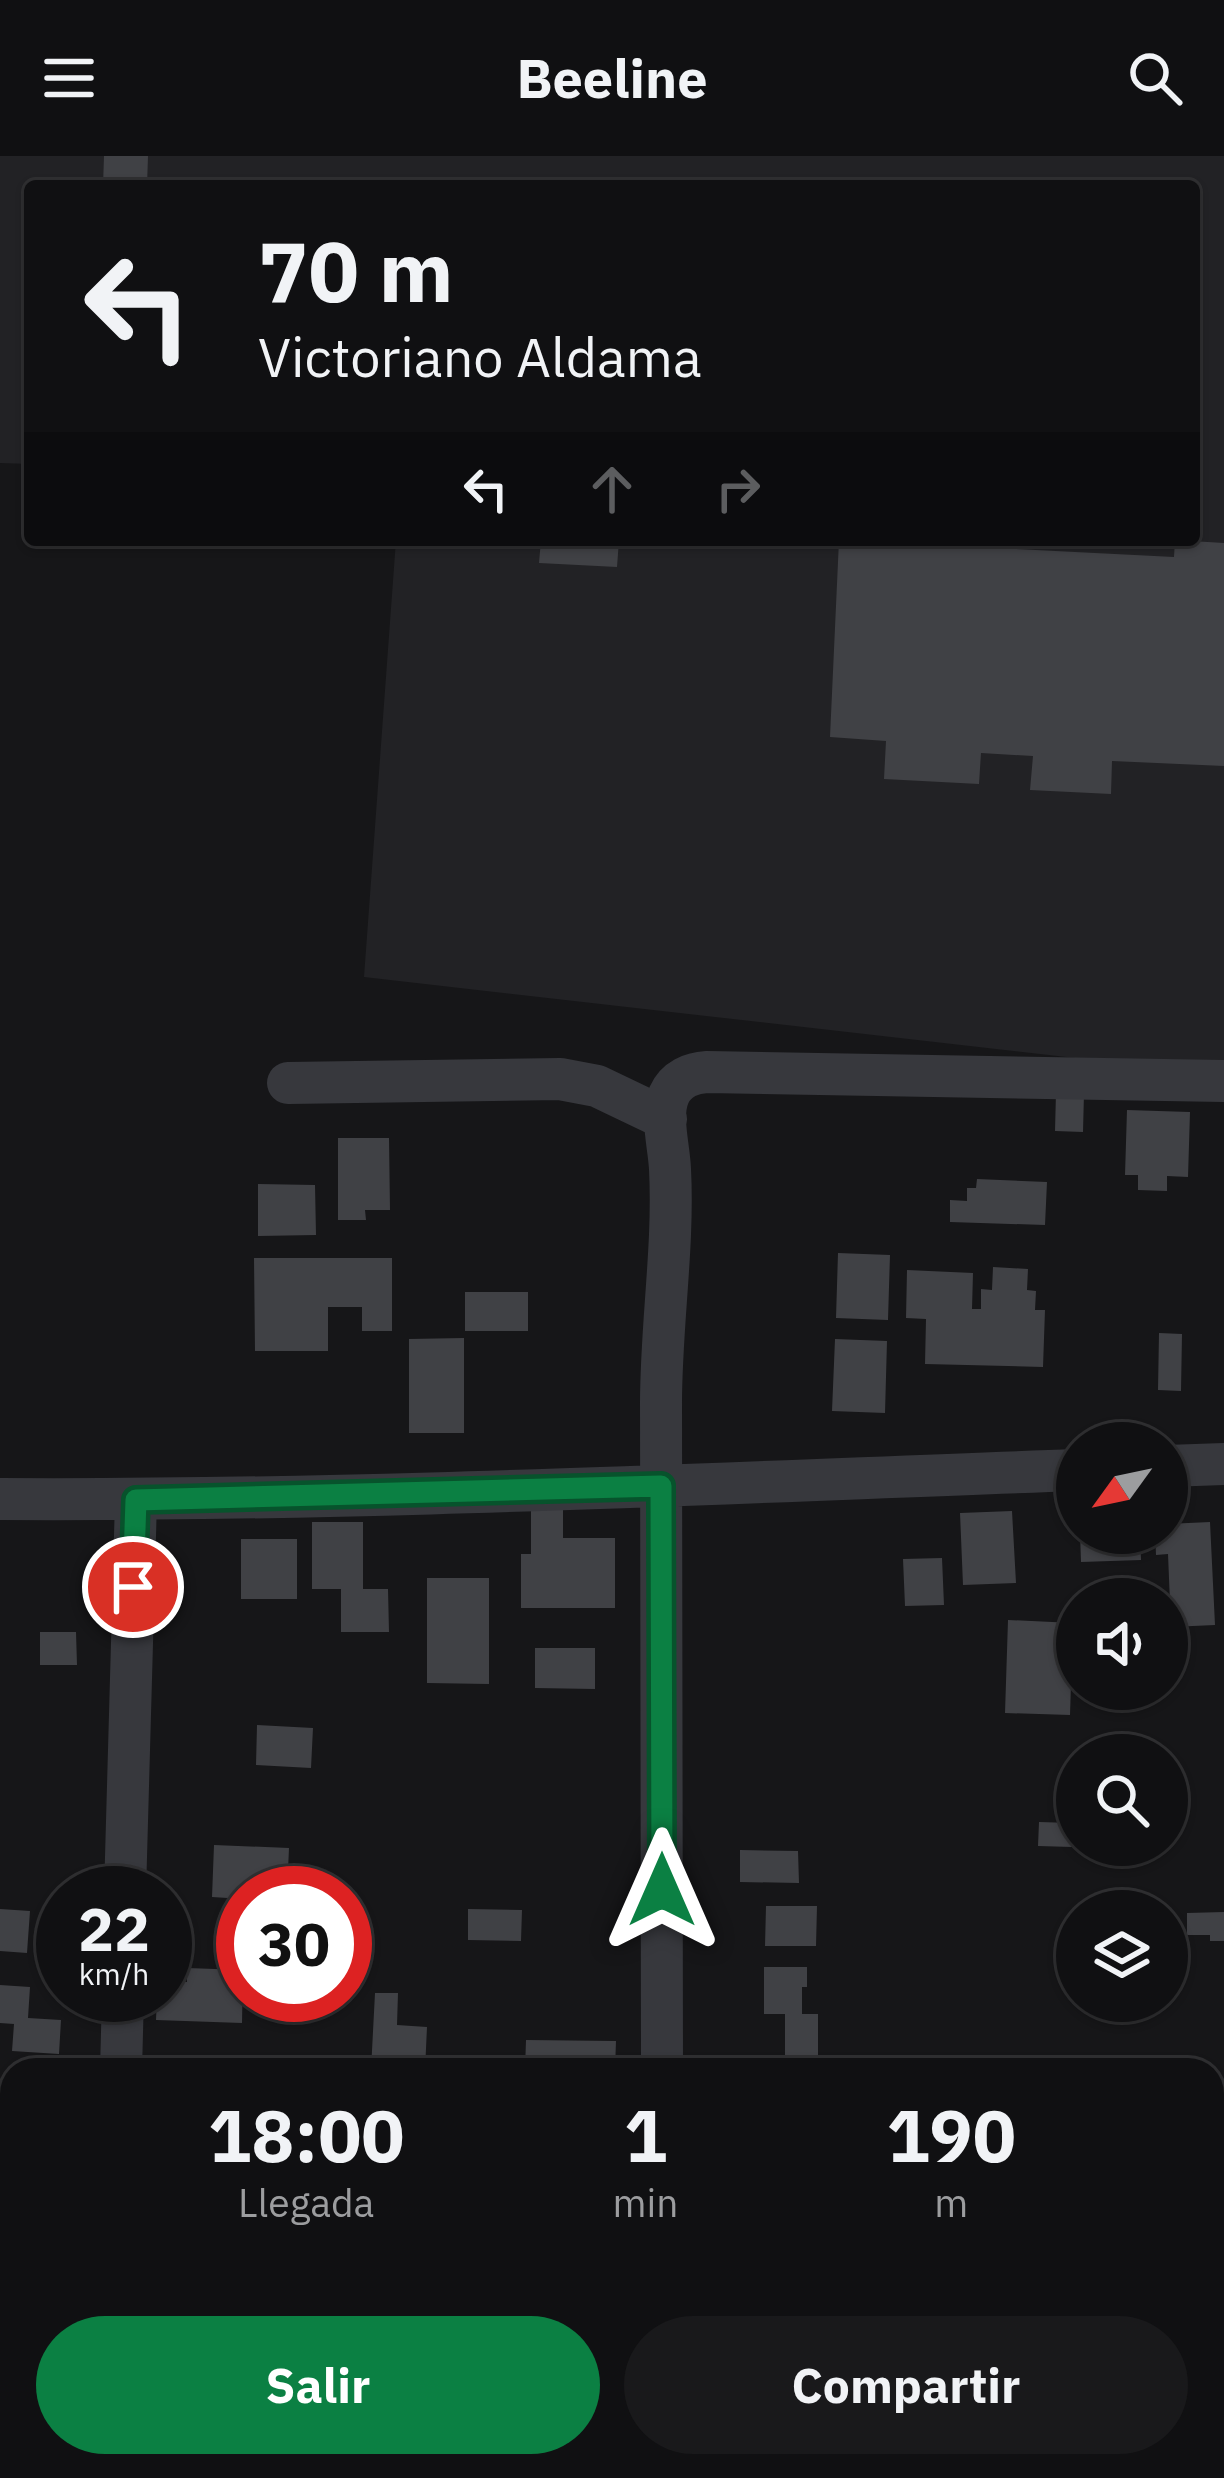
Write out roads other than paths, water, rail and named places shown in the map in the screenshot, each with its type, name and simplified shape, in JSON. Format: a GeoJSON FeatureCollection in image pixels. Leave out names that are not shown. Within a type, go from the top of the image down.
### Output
{"type":"FeatureCollection","features":[{"type":"Feature","properties":{"kind":"street"},"geometry":{"type":"LineString","coordinates":[[662,2058],[662,1328],[672,1206],[666,1105],[676,1084],[707,1072],[1224,1081]]}},
{"type":"Feature","properties":{"kind":"street"},"geometry":{"type":"LineString","coordinates":[[288,1083],[579,1081],[666,1119]]}},
{"type":"Feature","properties":{"kind":"street"},"geometry":{"type":"LineString","coordinates":[[1188,1465],[1224,1464]]}},
{"type":"Feature","properties":{"kind":"street"},"geometry":{"type":"LineString","coordinates":[[0,1498],[136,1500],[1056,1470]]}},
{"type":"Feature","properties":{"kind":"street"},"geometry":{"type":"LineString","coordinates":[[126,1866],[136,1500]]}},
{"type":"Feature","properties":{"kind":"street"},"geometry":{"type":"LineString","coordinates":[[121,2058],[122,2022]]}}]}
